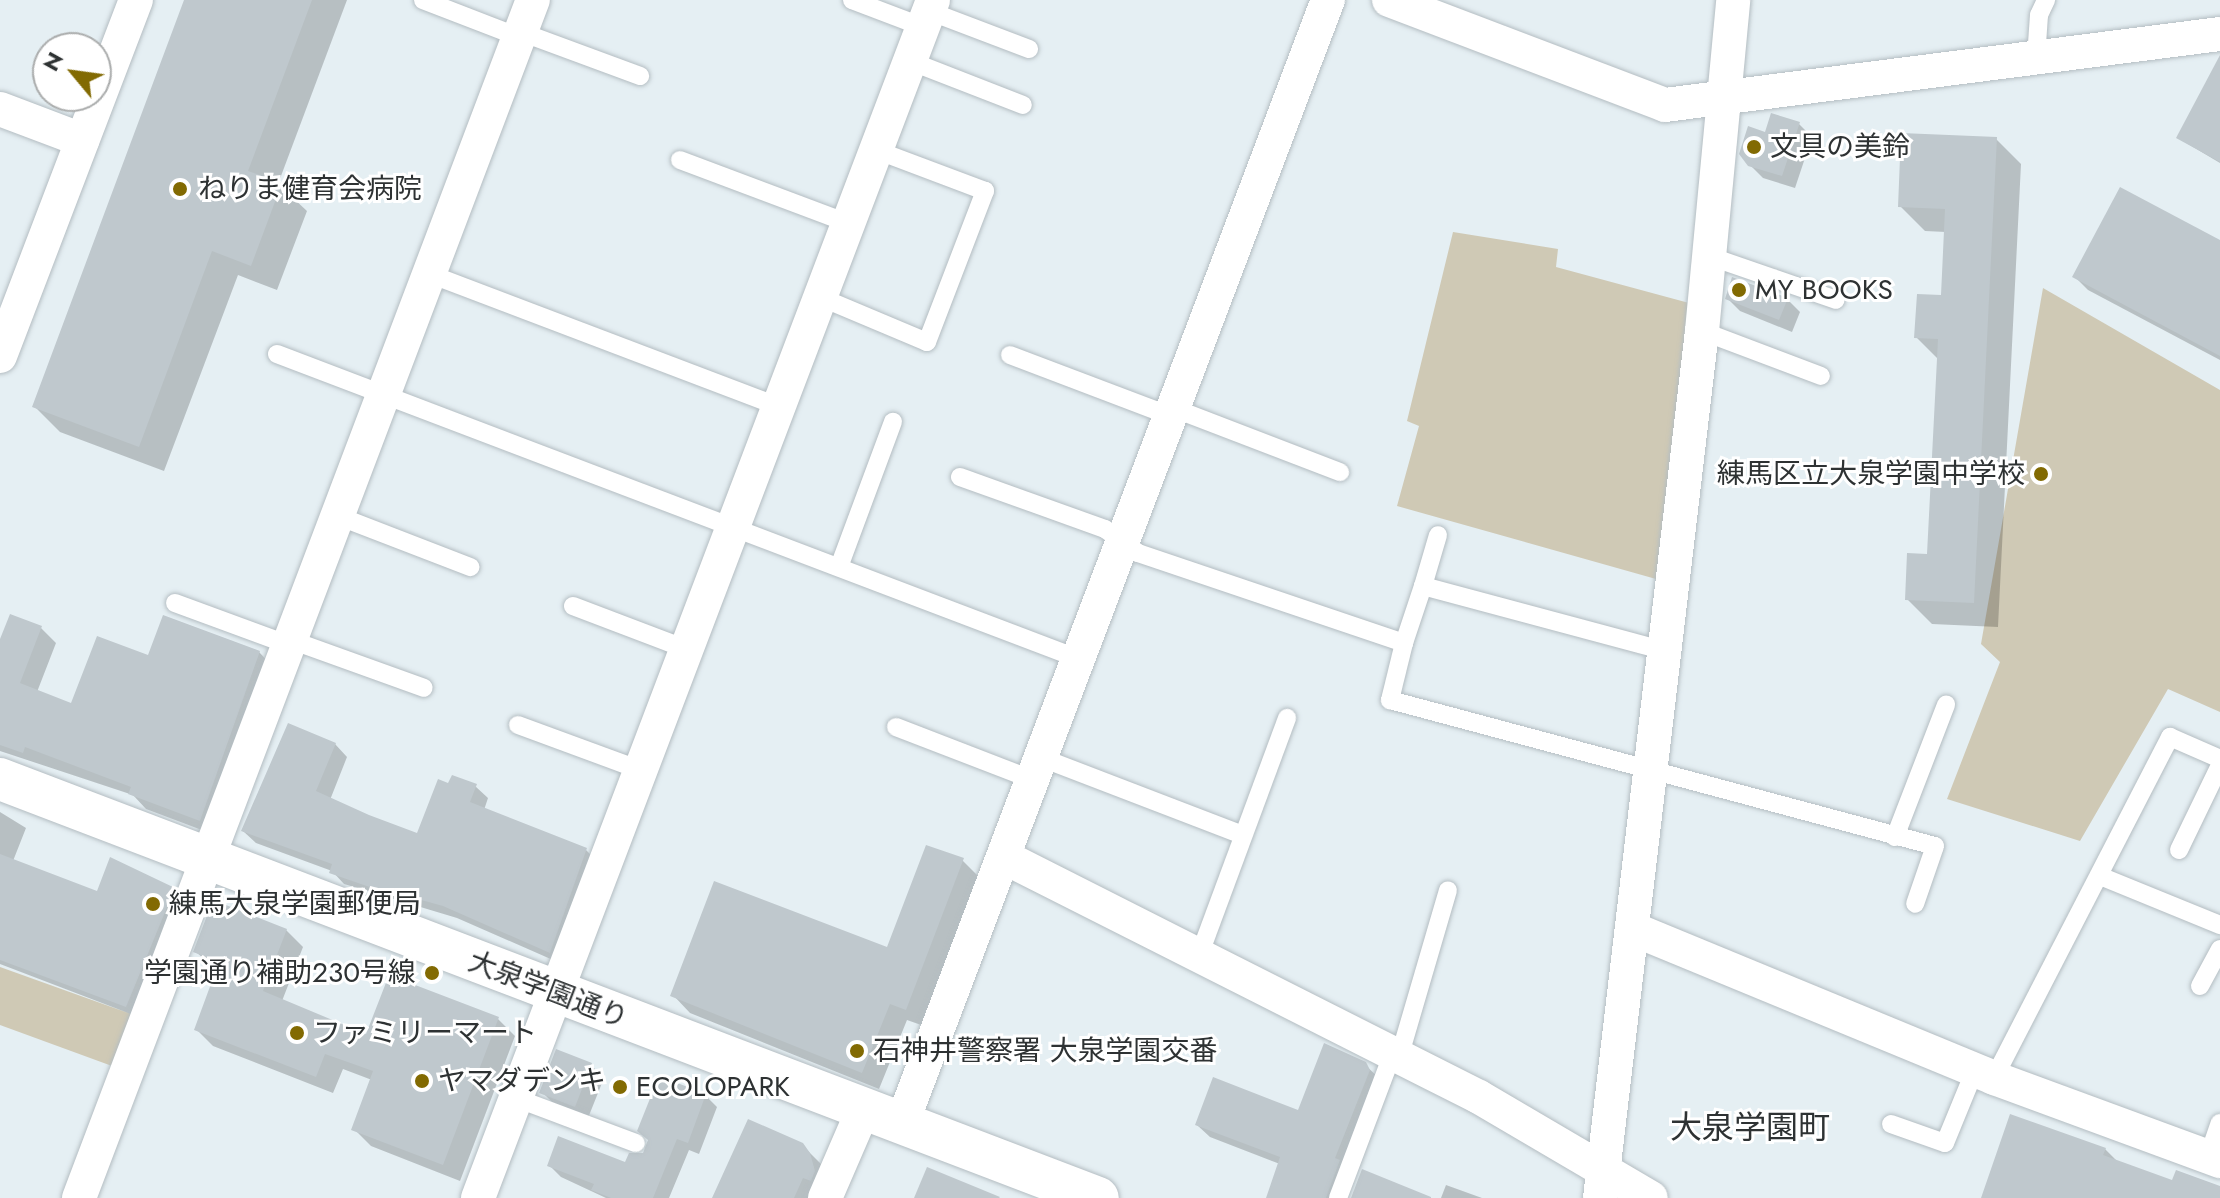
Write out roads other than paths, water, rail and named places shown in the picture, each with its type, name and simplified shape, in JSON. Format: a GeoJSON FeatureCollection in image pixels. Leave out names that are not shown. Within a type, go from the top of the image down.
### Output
{"type":"FeatureCollection","features":[{"type":"Feature","properties":{"kind":"street"},"geometry":{"type":"LineString","coordinates":[[0,356],[136,0]]}},
{"type":"Feature","properties":{"kind":"street"},"geometry":{"type":"LineString","coordinates":[[79,1198],[533,0]]}},
{"type":"Feature","properties":{"kind":"street"},"geometry":{"type":"LineString","coordinates":[[902,1123],[1328,0]]}},
{"type":"Feature","properties":{"kind":"street"},"geometry":{"type":"LineString","coordinates":[[1389,0],[1665,105],[2220,34]]}},
{"type":"Feature","properties":{"kind":"street"},"geometry":{"type":"LineString","coordinates":[[1602,1184],[1662,650],[1702,331],[1733,0]]}},
{"type":"Feature","properties":{"kind":"street"},"geometry":{"type":"LineString","coordinates":[[478,1198],[928,13]]}},
{"type":"Feature","properties":{"kind":"street"},"geometry":{"type":"LineString","coordinates":[[0,109],[82,140]]}},
{"type":"Feature","properties":{"kind":"street","name":"大泉学園通り"},"geometry":{"type":"LineString","coordinates":[[0,779],[1098,1198]]}},
{"type":"Feature","properties":{"kind":"street"},"geometry":{"type":"LineString","coordinates":[[1004,857],[1395,1055],[1602,1184],[1651,1198]]}},
{"type":"Feature","properties":{"kind":"street"},"geometry":{"type":"LineString","coordinates":[[1633,929],[1985,1074],[2214,1159]]}},
{"type":"Feature","properties":{"kind":"street"},"geometry":{"type":"LineString","coordinates":[[825,1198],[864,1108]]}},
{"type":"Feature","properties":{"kind":"lane"},"geometry":{"type":"LineString","coordinates":[[423,0],[640,76]]}},
{"type":"Feature","properties":{"kind":"lane"},"geometry":{"type":"LineString","coordinates":[[852,0],[928,13],[1029,49]]}},
{"type":"Feature","properties":{"kind":"lane"},"geometry":{"type":"LineString","coordinates":[[2036,58],[2039,15],[2046,0]]}},
{"type":"Feature","properties":{"kind":"lane"},"geometry":{"type":"LineString","coordinates":[[910,61],[1023,105]]}},
{"type":"Feature","properties":{"kind":"lane"},"geometry":{"type":"LineString","coordinates":[[820,297],[927,342],[985,191],[876,150]]}},
{"type":"Feature","properties":{"kind":"lane"},"geometry":{"type":"LineString","coordinates":[[680,160],[848,223]]}},
{"type":"Feature","properties":{"kind":"lane"},"geometry":{"type":"LineString","coordinates":[[1709,256],[1836,300]]}},
{"type":"Feature","properties":{"kind":"lane"},"geometry":{"type":"LineString","coordinates":[[430,274],[778,406]]}},
{"type":"Feature","properties":{"kind":"lane"},"geometry":{"type":"LineString","coordinates":[[1702,331],[1821,376]]}},
{"type":"Feature","properties":{"kind":"lane"},"geometry":{"type":"LineString","coordinates":[[277,354],[1079,659]]}},
{"type":"Feature","properties":{"kind":"lane"},"geometry":{"type":"LineString","coordinates":[[1010,355],[1340,472]]}},
{"type":"Feature","properties":{"kind":"lane"},"geometry":{"type":"LineString","coordinates":[[839,567],[893,422]]}},
{"type":"Feature","properties":{"kind":"lane"},"geometry":{"type":"LineString","coordinates":[[960,477],[1105,529],[1138,553],[1404,643]]}},
{"type":"Feature","properties":{"kind":"lane"},"geometry":{"type":"LineString","coordinates":[[338,516],[470,567]]}},
{"type":"Feature","properties":{"kind":"lane"},"geometry":{"type":"LineString","coordinates":[[1438,535],[1404,643],[1390,700],[1935,846],[1915,904]]}},
{"type":"Feature","properties":{"kind":"lane"},"geometry":{"type":"LineString","coordinates":[[1423,586],[1662,650]]}},
{"type":"Feature","properties":{"kind":"lane"},"geometry":{"type":"LineString","coordinates":[[175,603],[424,688]]}},
{"type":"Feature","properties":{"kind":"lane"},"geometry":{"type":"LineString","coordinates":[[573,606],[686,649]]}},
{"type":"Feature","properties":{"kind":"lane"},"geometry":{"type":"LineString","coordinates":[[1895,837],[1946,705]]}},
{"type":"Feature","properties":{"kind":"lane"},"geometry":{"type":"LineString","coordinates":[[1199,956],[1287,718]]}},
{"type":"Feature","properties":{"kind":"lane"},"geometry":{"type":"LineString","coordinates":[[518,725],[640,770]]}},
{"type":"Feature","properties":{"kind":"lane"},"geometry":{"type":"LineString","coordinates":[[896,727],[1243,835]]}},
{"type":"Feature","properties":{"kind":"lane"},"geometry":{"type":"LineString","coordinates":[[1891,1124],[1945,1143],[2100,876],[2170,737],[2220,762],[2179,850]]}},
{"type":"Feature","properties":{"kind":"lane"},"geometry":{"type":"LineString","coordinates":[[2100,876],[2220,925]]}},
{"type":"Feature","properties":{"kind":"lane"},"geometry":{"type":"LineString","coordinates":[[1338,1198],[1395,1055],[1403,1044],[1448,890]]}},
{"type":"Feature","properties":{"kind":"lane"},"geometry":{"type":"LineString","coordinates":[[2200,986],[2220,949]]}},
{"type":"Feature","properties":{"kind":"lane"},"geometry":{"type":"LineString","coordinates":[[516,1098],[636,1143]]}},
{"type":"Feature","properties":{"kind":"lane"},"geometry":{"type":"LineString","coordinates":[[2214,1159],[2220,1123]]}},
{"type":"Feature","properties":{"kind":"place","name":"文具の美鈴"},"geometry":{"type":"Point","coordinates":[1754,147]}},
{"type":"Feature","properties":{"kind":"place","name":"ねりま健育会病院"},"geometry":{"type":"Point","coordinates":[180,189]}},
{"type":"Feature","properties":{"kind":"place","name":"MY BOOKS"},"geometry":{"type":"Point","coordinates":[1739,290]}},
{"type":"Feature","properties":{"kind":"place","name":"練馬区立大泉学園中学校"},"geometry":{"type":"Point","coordinates":[2041,474]}},
{"type":"Feature","properties":{"kind":"place","name":"練馬大泉学園郵便局"},"geometry":{"type":"Point","coordinates":[153,904]}},
{"type":"Feature","properties":{"kind":"place","name":"学園通り補助230号線"},"geometry":{"type":"Point","coordinates":[432,973]}},
{"type":"Feature","properties":{"kind":"place","name":"ファミリーマート"},"geometry":{"type":"Point","coordinates":[297,1033]}},
{"type":"Feature","properties":{"kind":"place","name":"石神井警察署 大泉学園交番"},"geometry":{"type":"Point","coordinates":[857,1051]}},
{"type":"Feature","properties":{"kind":"place","name":"ヤマダデンキ"},"geometry":{"type":"Point","coordinates":[422,1081]}},
{"type":"Feature","properties":{"kind":"place","name":"ECOLOPARK"},"geometry":{"type":"Point","coordinates":[620,1087]}},
{"type":"Feature","properties":{"kind":"district","name":"大泉学園町"},"geometry":{"type":"Point","coordinates":[1750,1127]}}]}
